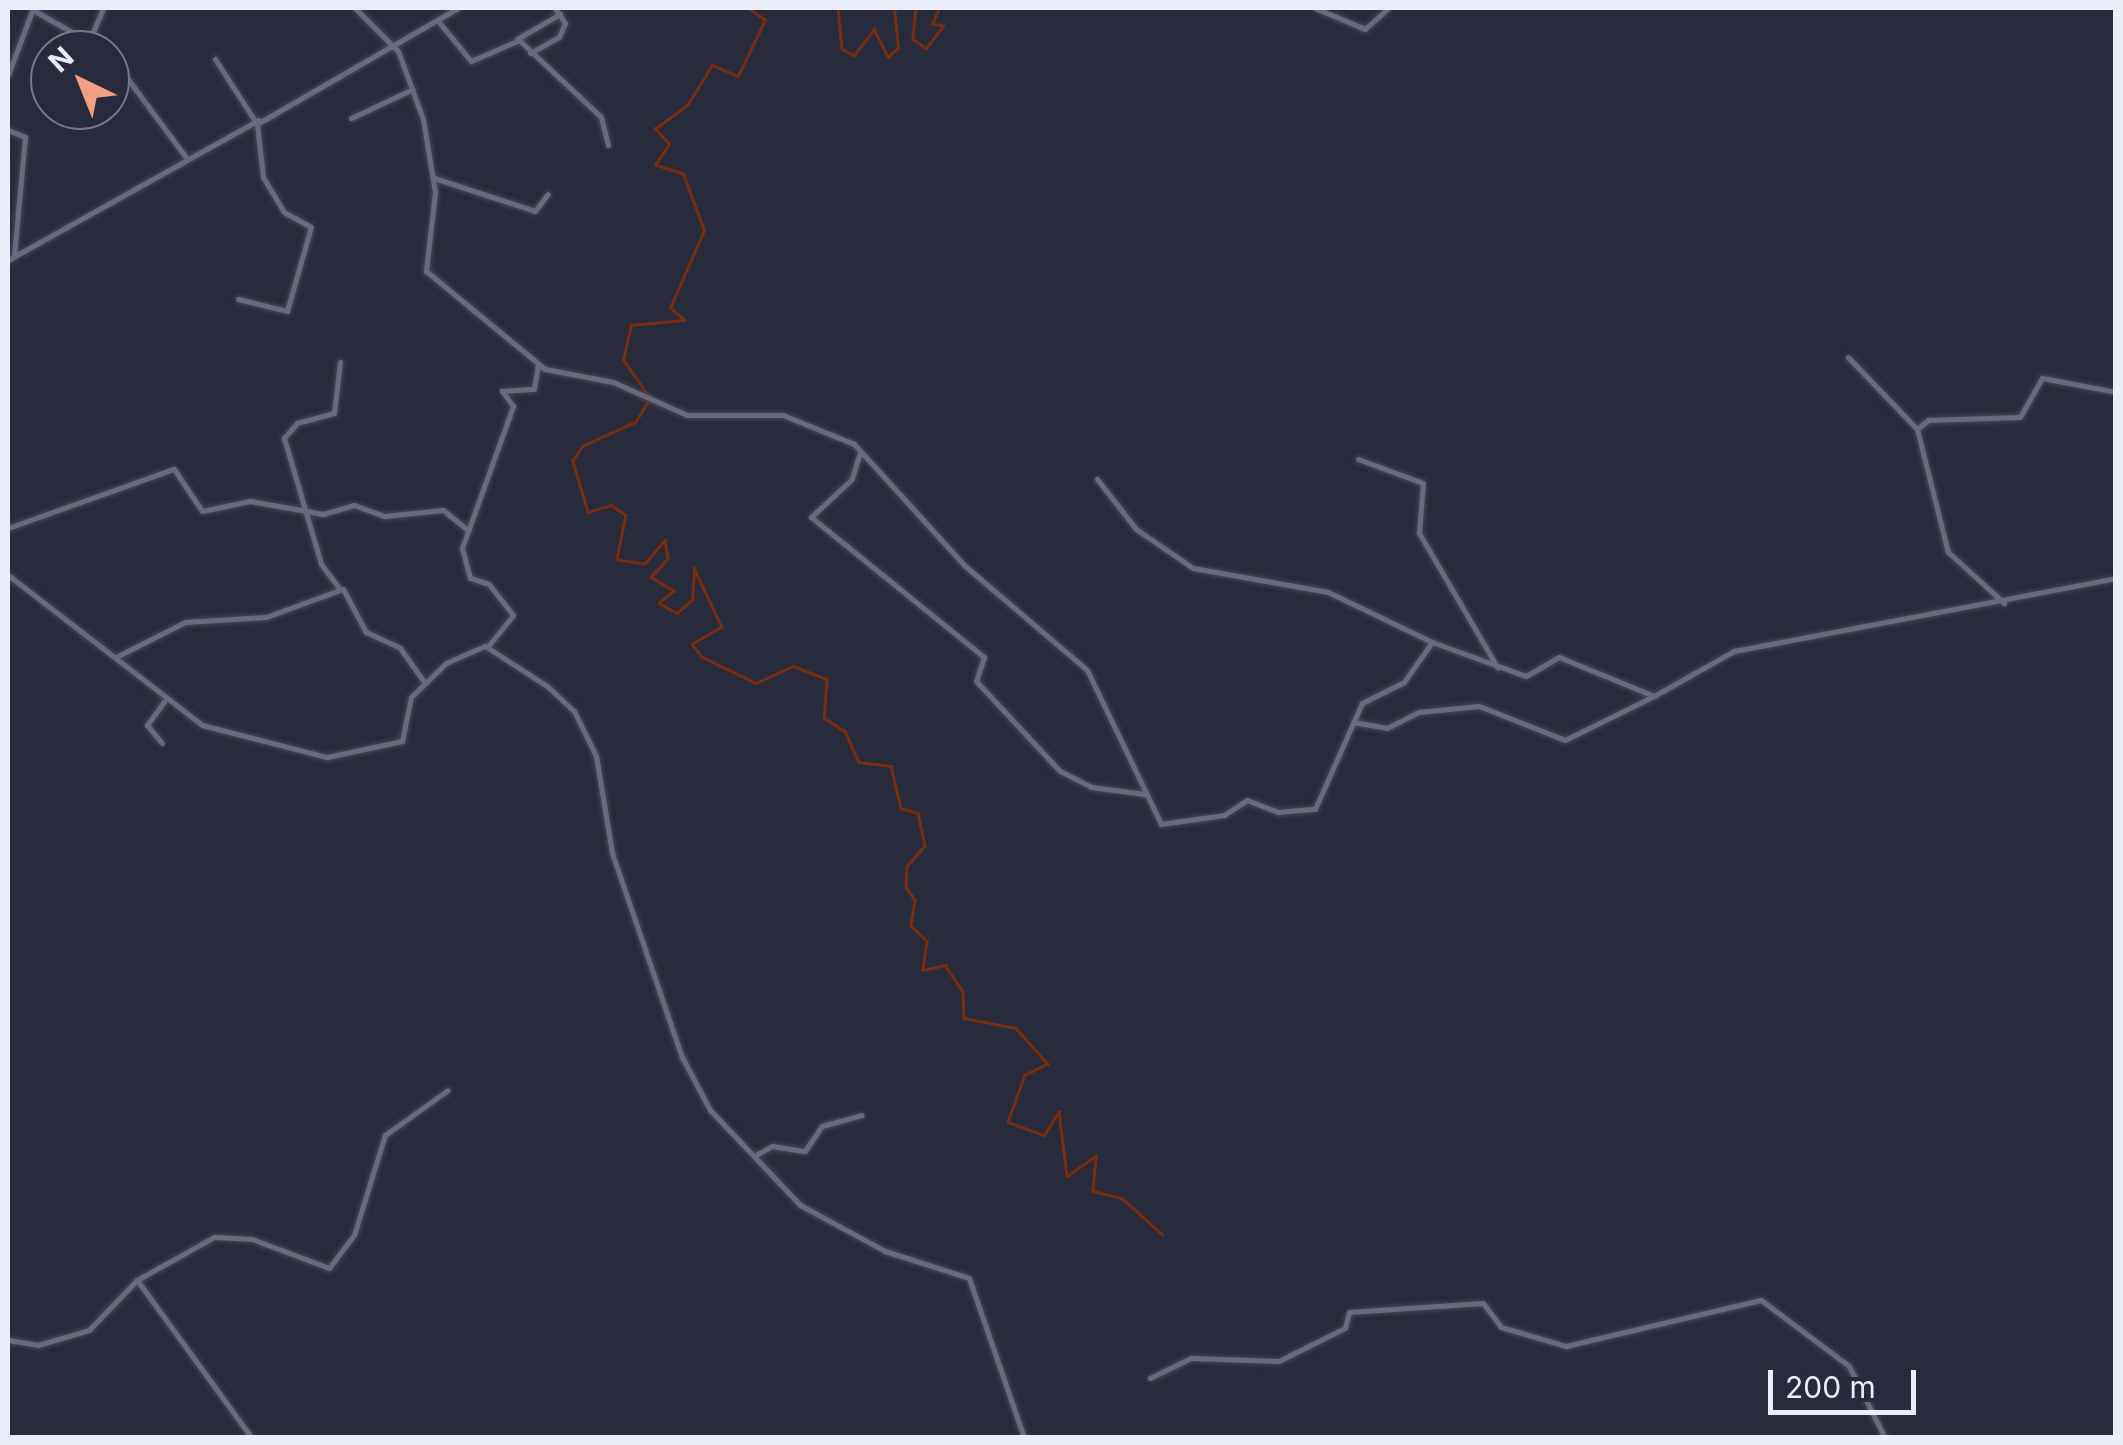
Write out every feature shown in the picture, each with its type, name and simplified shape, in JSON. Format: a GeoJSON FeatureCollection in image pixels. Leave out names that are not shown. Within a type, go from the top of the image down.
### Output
{"type":"FeatureCollection","features":[{"type":"Feature","properties":{"kind":"street"},"geometry":{"type":"LineString","coordinates":[[355,8],[392,44],[413,89],[434,178],[426,271],[454,285],[538,365],[613,382],[687,414],[783,415],[860,452],[935,522],[964,565],[1017,601],[1087,670],[1163,824],[1224,814],[1247,800],[1311,810],[1334,780],[1364,701],[1406,680],[1432,642]]}},
{"type":"Feature","properties":{"kind":"street"},"geometry":{"type":"LineString","coordinates":[[11,258],[185,156],[257,121],[458,8]]}},
{"type":"Feature","properties":{"kind":"street"},"geometry":{"type":"LineString","coordinates":[[1315,8],[1365,29],[1388,8]]}},
{"type":"Feature","properties":{"kind":"street"},"geometry":{"type":"LineString","coordinates":[[8,75],[34,10],[66,30]]}},
{"type":"Feature","properties":{"kind":"street"},"geometry":{"type":"LineString","coordinates":[[438,20],[471,62],[517,39],[557,11]]}},
{"type":"Feature","properties":{"kind":"street"},"geometry":{"type":"LineString","coordinates":[[530,53],[558,38],[557,11]]}},
{"type":"Feature","properties":{"kind":"street"},"geometry":{"type":"LineString","coordinates":[[517,39],[601,117],[608,146]]}},
{"type":"Feature","properties":{"kind":"street"},"geometry":{"type":"LineString","coordinates":[[215,59],[257,121],[263,177],[284,212],[311,226],[287,311],[238,299]]}},
{"type":"Feature","properties":{"kind":"street"},"geometry":{"type":"LineString","coordinates":[[130,82],[185,156]]}},
{"type":"Feature","properties":{"kind":"street"},"geometry":{"type":"LineString","coordinates":[[351,118],[413,89]]}},
{"type":"Feature","properties":{"kind":"street"},"geometry":{"type":"LineString","coordinates":[[8,130],[25,138],[11,258]]}},
{"type":"Feature","properties":{"kind":"street"},"geometry":{"type":"LineString","coordinates":[[434,178],[535,211],[548,194]]}},
{"type":"Feature","properties":{"kind":"street"},"geometry":{"type":"LineString","coordinates":[[1848,357],[1917,429],[1948,552],[2004,603]]}},
{"type":"Feature","properties":{"kind":"street"},"geometry":{"type":"LineString","coordinates":[[340,362],[334,413],[285,433],[322,564],[366,632],[400,648],[425,684]]}},
{"type":"Feature","properties":{"kind":"street"},"geometry":{"type":"LineString","coordinates":[[469,531],[512,406],[502,391],[534,390],[538,365]]}},
{"type":"Feature","properties":{"kind":"street"},"geometry":{"type":"LineString","coordinates":[[1917,429],[1932,419],[2020,417],[2042,378],[2116,392]]}},
{"type":"Feature","properties":{"kind":"street"},"geometry":{"type":"LineString","coordinates":[[860,452],[852,478],[811,516],[984,656],[976,681],[1060,771],[1091,787],[1145,794]]}},
{"type":"Feature","properties":{"kind":"street"},"geometry":{"type":"LineString","coordinates":[[1358,459],[1422,483],[1418,533],[1498,668]]}},
{"type":"Feature","properties":{"kind":"street"},"geometry":{"type":"LineString","coordinates":[[8,528],[174,469],[202,512],[250,501],[305,506],[324,514],[359,504],[385,516],[443,510],[466,520],[476,516]]}},
{"type":"Feature","properties":{"kind":"street"},"geometry":{"type":"LineString","coordinates":[[1097,479],[1136,530],[1193,568],[1328,592],[1432,642],[1498,668],[1529,676],[1556,656],[1654,696]]}},
{"type":"Feature","properties":{"kind":"street"},"geometry":{"type":"LineString","coordinates":[[8,575],[116,657],[164,702],[217,733],[334,758],[406,738],[411,697],[425,684],[489,645],[513,615],[489,584],[468,576],[466,520]]}},
{"type":"Feature","properties":{"kind":"street"},"geometry":{"type":"LineString","coordinates":[[1353,722],[1387,728],[1419,712],[1480,706],[1565,740],[1734,651],[2004,603],[2116,578]]}},
{"type":"Feature","properties":{"kind":"street"},"geometry":{"type":"LineString","coordinates":[[116,657],[174,626],[266,616],[340,589]]}},
{"type":"Feature","properties":{"kind":"street"},"geometry":{"type":"LineString","coordinates":[[489,645],[584,726],[612,853],[682,1057],[710,1110],[800,1204],[849,1234],[969,1278],[1024,1438]]}},
{"type":"Feature","properties":{"kind":"street"},"geometry":{"type":"LineString","coordinates":[[162,743],[147,725],[164,702]]}},
{"type":"Feature","properties":{"kind":"street"},"geometry":{"type":"LineString","coordinates":[[8,1340],[38,1345],[89,1330],[138,1280],[192,1244],[230,1236],[329,1268],[354,1236],[391,1126],[448,1090]]}},
{"type":"Feature","properties":{"kind":"street"},"geometry":{"type":"LineString","coordinates":[[754,1156],[772,1146],[804,1150],[822,1126],[862,1115]]}},
{"type":"Feature","properties":{"kind":"street"},"geometry":{"type":"LineString","coordinates":[[138,1280],[252,1438]]}},
{"type":"Feature","properties":{"kind":"street"},"geometry":{"type":"LineString","coordinates":[[1150,1378],[1191,1358],[1279,1361],[1345,1328],[1348,1312],[1483,1303],[1501,1327],[1566,1346],[1761,1300],[1850,1366],[1885,1438]]}},
{"type":"Feature","properties":{"kind":"waterway"},"geometry":{"type":"LineString","coordinates":[[647,394],[623,360],[631,325],[684,320],[670,308],[704,230],[683,174],[655,165],[669,144],[655,129],[688,104],[712,65],[738,76],[765,20],[748,8]]}},
{"type":"Feature","properties":{"kind":"waterway"},"geometry":{"type":"LineString","coordinates":[[765,8],[786,8]]}},
{"type":"Feature","properties":{"kind":"waterway"},"geometry":{"type":"LineString","coordinates":[[838,8],[842,49],[854,55],[874,29],[888,57],[898,48],[894,8]]}},
{"type":"Feature","properties":{"kind":"waterway"},"geometry":{"type":"LineString","coordinates":[[916,8],[913,39],[926,48],[943,26],[932,24],[939,8]]}},
{"type":"Feature","properties":{"kind":"waterway"},"geometry":{"type":"LineString","coordinates":[[648,402],[636,422],[583,446],[573,461],[588,512],[611,505],[626,515],[617,559],[644,564],[665,540],[668,559],[651,577],[674,591],[659,603],[677,613],[692,600],[694,568],[722,627],[692,644],[702,657],[756,683],[793,666],[827,679],[824,718],[845,731],[859,762],[891,766],[901,808],[918,813],[925,846],[907,867],[906,887],[915,900],[911,926],[927,941],[923,970],[945,965],[963,992],[964,1018],[1016,1028],[1048,1064],[1025,1075],[1008,1122],[1044,1135],[1059,1111],[1067,1176],[1096,1156],[1093,1191],[1122,1198],[1162,1234]]}}]}
